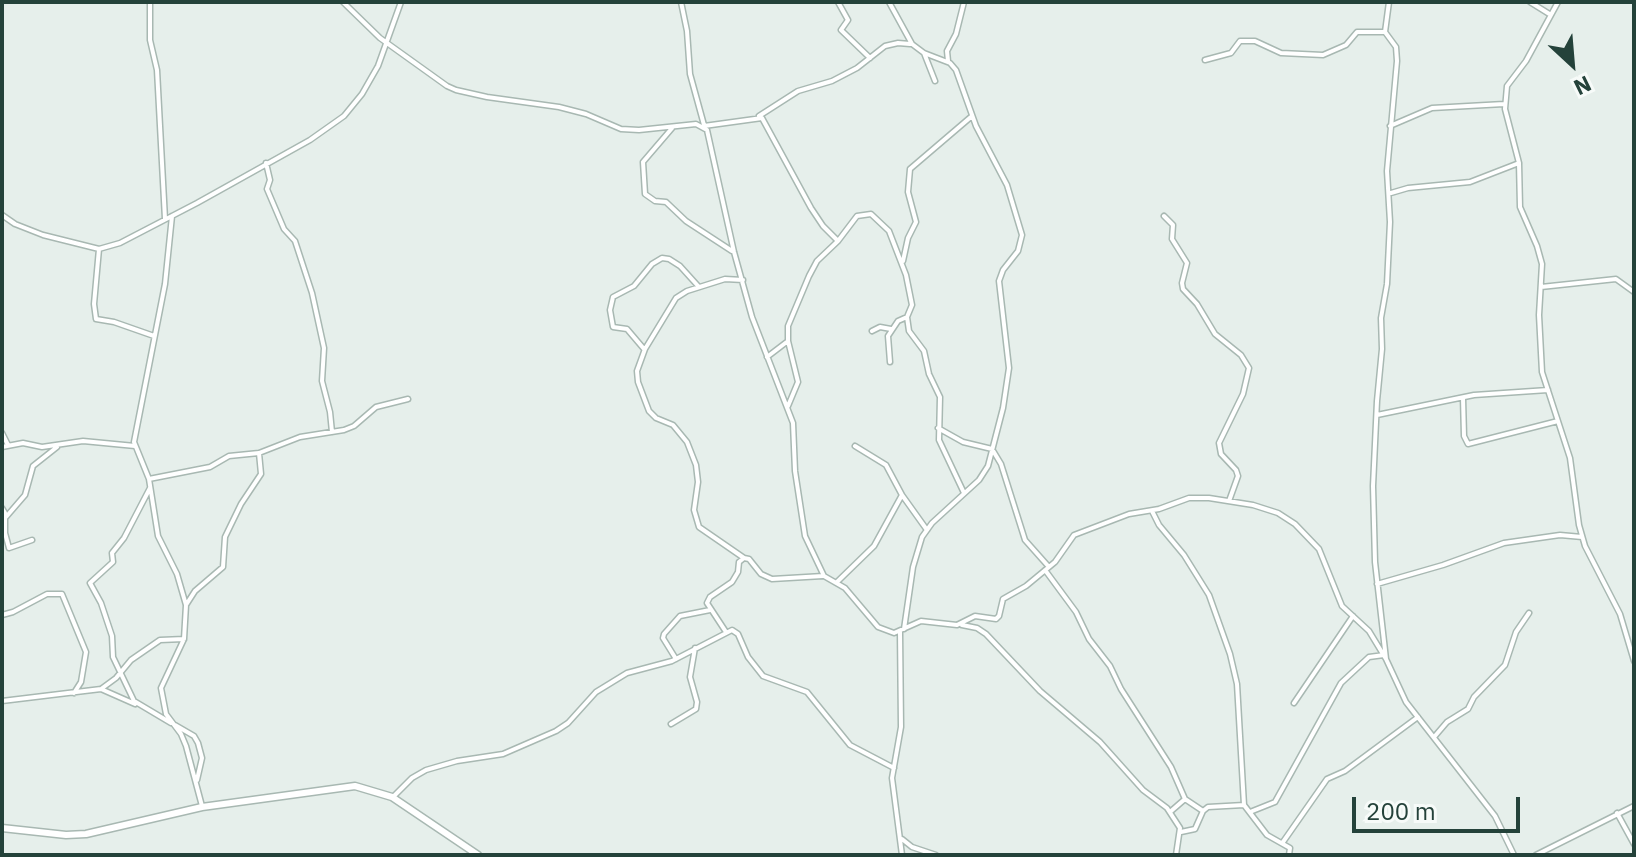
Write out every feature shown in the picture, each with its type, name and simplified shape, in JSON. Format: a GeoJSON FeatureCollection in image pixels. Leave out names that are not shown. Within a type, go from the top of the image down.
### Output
{"type":"FeatureCollection","features":[{"type":"Feature","properties":{"kind":"street"},"geometry":{"type":"LineString","coordinates":[[150,2],[150,40],[157,70],[165,219]]}},
{"type":"Feature","properties":{"kind":"street"},"geometry":{"type":"LineString","coordinates":[[343,2],[387,43],[456,90],[559,107],[586,114],[621,129],[704,126],[758,117],[790,95],[832,81],[885,46],[901,42],[912,44]]}},
{"type":"Feature","properties":{"kind":"street"},"geometry":{"type":"LineString","coordinates":[[2,215],[24,228],[67,243],[99,249],[120,243],[172,216],[312,139],[344,116],[370,81],[401,2]]}},
{"type":"Feature","properties":{"kind":"street"},"geometry":{"type":"LineString","coordinates":[[681,2],[690,74],[709,134],[734,252],[752,317],[793,423],[795,471],[803,527],[824,576]]}},
{"type":"Feature","properties":{"kind":"street"},"geometry":{"type":"LineString","coordinates":[[838,2],[848,20],[841,30],[870,58]]}},
{"type":"Feature","properties":{"kind":"street"},"geometry":{"type":"LineString","coordinates":[[889,2],[912,44],[924,53],[948,61],[956,70],[972,116],[1003,176],[1023,238],[999,281],[1009,368],[1003,408],[984,474],[927,530],[913,567],[902,630],[901,727],[892,778],[902,855]]}},
{"type":"Feature","properties":{"kind":"street"},"geometry":{"type":"LineString","coordinates":[[948,61],[947,51],[956,34],[964,2]]}},
{"type":"Feature","properties":{"kind":"street"},"geometry":{"type":"LineString","coordinates":[[1385,657],[1377,584],[1373,486],[1382,349],[1381,318],[1387,284],[1390,193],[1387,171],[1397,79],[1397,50],[1385,32],[1389,2]]}},
{"type":"Feature","properties":{"kind":"street"},"geometry":{"type":"LineString","coordinates":[[1530,2],[1552,16]]}},
{"type":"Feature","properties":{"kind":"street"},"geometry":{"type":"LineString","coordinates":[[1558,2],[1526,61],[1507,86],[1505,104],[1519,163],[1519,203],[1540,256],[1542,369],[1570,458],[1582,537],[1594,567],[1620,614],[1634,661]]}},
{"type":"Feature","properties":{"kind":"street"},"geometry":{"type":"LineString","coordinates":[[1205,60],[1231,53],[1238,41],[1255,41],[1281,53],[1323,55],[1346,45],[1357,32],[1385,32]]}},
{"type":"Feature","properties":{"kind":"street"},"geometry":{"type":"LineString","coordinates":[[924,53],[935,81]]}},
{"type":"Feature","properties":{"kind":"street"},"geometry":{"type":"LineString","coordinates":[[1390,126],[1432,108],[1505,104]]}},
{"type":"Feature","properties":{"kind":"street"},"geometry":{"type":"LineString","coordinates":[[902,264],[908,238],[916,222],[908,192],[910,169],[972,116]]}},
{"type":"Feature","properties":{"kind":"street"},"geometry":{"type":"LineString","coordinates":[[758,117],[764,120],[811,208],[838,241]]}},
{"type":"Feature","properties":{"kind":"street"},"geometry":{"type":"LineString","coordinates":[[673,127],[643,162],[645,194],[655,201],[666,202],[686,221],[734,252]]}},
{"type":"Feature","properties":{"kind":"street"},"geometry":{"type":"LineString","coordinates":[[266,163],[270,180],[267,189],[284,229],[295,241],[312,293],[324,348],[322,381],[332,432]]}},
{"type":"Feature","properties":{"kind":"street"},"geometry":{"type":"LineString","coordinates":[[1390,193],[1408,188],[1470,182],[1519,163]]}},
{"type":"Feature","properties":{"kind":"street"},"geometry":{"type":"LineString","coordinates":[[788,406],[798,384],[788,341],[789,323],[813,267],[857,216],[871,214],[889,231],[902,264],[912,305],[907,317],[909,331],[924,351],[929,374],[940,397],[939,440],[964,493]]}},
{"type":"Feature","properties":{"kind":"street"},"geometry":{"type":"LineString","coordinates":[[172,216],[165,284],[135,432],[135,446],[151,486],[158,536],[177,574],[186,605],[184,639],[161,688],[166,714],[186,746],[202,807]]}},
{"type":"Feature","properties":{"kind":"street"},"geometry":{"type":"LineString","coordinates":[[1164,216],[1173,225],[1172,239],[1187,263],[1183,289],[1197,304],[1215,334],[1241,355],[1249,368],[1243,394],[1219,443],[1221,454],[1238,476],[1229,501]]}},
{"type":"Feature","properties":{"kind":"street"},"geometry":{"type":"LineString","coordinates":[[99,249],[94,304],[96,319],[154,336]]}},
{"type":"Feature","properties":{"kind":"street"},"geometry":{"type":"LineString","coordinates":[[645,349],[627,329],[613,327],[610,310],[613,297],[634,286],[652,264],[662,258],[680,266],[699,287]]}},
{"type":"Feature","properties":{"kind":"street"},"geometry":{"type":"LineString","coordinates":[[743,280],[725,279],[676,298],[645,349],[637,371],[649,411],[656,418],[673,425],[687,442],[696,465],[698,482],[694,510],[699,527],[749,559],[761,574],[772,579],[824,576],[837,582],[878,627],[891,633],[921,621],[960,624],[986,634],[1053,704],[1100,742],[1143,790],[1170,812],[1180,832],[1176,855]]}},
{"type":"Feature","properties":{"kind":"street"},"geometry":{"type":"LineString","coordinates":[[1541,287],[1616,279],[1634,292]]}},
{"type":"Feature","properties":{"kind":"street"},"geometry":{"type":"LineString","coordinates":[[890,362],[887,342],[891,329],[907,317]]}},
{"type":"Feature","properties":{"kind":"street"},"geometry":{"type":"LineString","coordinates":[[872,331],[880,327],[891,329]]}},
{"type":"Feature","properties":{"kind":"street"},"geometry":{"type":"LineString","coordinates":[[767,357],[788,341]]}},
{"type":"Feature","properties":{"kind":"street"},"geometry":{"type":"LineString","coordinates":[[1377,415],[1463,397],[1548,390]]}},
{"type":"Feature","properties":{"kind":"street"},"geometry":{"type":"LineString","coordinates":[[1463,397],[1464,436],[1468,444],[1558,421]]}},
{"type":"Feature","properties":{"kind":"street"},"geometry":{"type":"LineString","coordinates":[[149,479],[210,467],[237,454],[259,453],[300,437],[354,426],[376,407],[408,399]]}},
{"type":"Feature","properties":{"kind":"street"},"geometry":{"type":"LineString","coordinates":[[938,428],[963,442],[992,449],[1001,464],[1025,540],[1110,666],[1171,767],[1185,799],[1203,811]]}},
{"type":"Feature","properties":{"kind":"street"},"geometry":{"type":"LineString","coordinates":[[2,433],[8,445]]}},
{"type":"Feature","properties":{"kind":"street"},"geometry":{"type":"LineString","coordinates":[[2,447],[23,443],[42,447],[98,441],[135,446]]}},
{"type":"Feature","properties":{"kind":"street"},"geometry":{"type":"LineString","coordinates":[[32,540],[8,547],[4,528],[6,517],[24,497],[33,466],[63,444]]}},
{"type":"Feature","properties":{"kind":"street"},"geometry":{"type":"LineString","coordinates":[[855,446],[883,461],[927,530]]}},
{"type":"Feature","properties":{"kind":"street"},"geometry":{"type":"LineString","coordinates":[[186,605],[195,591],[223,567],[225,537],[261,474],[259,453]]}},
{"type":"Feature","properties":{"kind":"street"},"geometry":{"type":"LineString","coordinates":[[137,704],[112,655],[112,637],[101,603],[90,582],[112,563],[112,553],[124,538],[151,486]]}},
{"type":"Feature","properties":{"kind":"street"},"geometry":{"type":"LineString","coordinates":[[837,582],[874,546],[902,495]]}},
{"type":"Feature","properties":{"kind":"street"},"geometry":{"type":"LineString","coordinates":[[960,624],[975,616],[998,618],[1003,599],[1047,569],[1061,556],[1074,535],[1116,518],[1189,498],[1229,501],[1278,513],[1310,537],[1324,557],[1338,601],[1369,631],[1385,657],[1400,693],[1495,816],[1514,855]]}},
{"type":"Feature","properties":{"kind":"street"},"geometry":{"type":"LineString","coordinates":[[2,508],[6,517]]}},
{"type":"Feature","properties":{"kind":"street"},"geometry":{"type":"LineString","coordinates":[[1151,510],[1209,595],[1230,654],[1238,691],[1244,805],[1267,835],[1290,848],[1289,855]]}},
{"type":"Feature","properties":{"kind":"street"},"geometry":{"type":"LineString","coordinates":[[1377,584],[1504,543],[1560,535],[1582,537]]}},
{"type":"Feature","properties":{"kind":"street"},"geometry":{"type":"LineString","coordinates":[[726,632],[710,610],[708,600],[732,582],[739,562],[744,558]]}},
{"type":"Feature","properties":{"kind":"street"},"geometry":{"type":"LineString","coordinates":[[2,615],[47,594],[62,594],[86,652],[81,682],[74,693]]}},
{"type":"Feature","properties":{"kind":"street"},"geometry":{"type":"LineString","coordinates":[[676,659],[664,634],[680,616],[710,610]]}},
{"type":"Feature","properties":{"kind":"street"},"geometry":{"type":"LineString","coordinates":[[1435,736],[1447,722],[1468,709],[1479,692],[1505,665],[1516,632],[1529,613]]}},
{"type":"Feature","properties":{"kind":"street"},"geometry":{"type":"LineString","coordinates":[[1294,703],[1353,616]]}},
{"type":"Feature","properties":{"kind":"street"},"geometry":{"type":"LineString","coordinates":[[392,797],[412,778],[426,770],[457,761],[503,754],[556,731],[568,723],[596,692],[627,673],[676,659],[732,630],[738,634],[754,666],[763,676],[807,692],[850,745],[894,768]]}},
{"type":"Feature","properties":{"kind":"street"},"geometry":{"type":"LineString","coordinates":[[101,689],[131,660],[160,640],[184,639]]}},
{"type":"Feature","properties":{"kind":"street"},"geometry":{"type":"LineString","coordinates":[[671,724],[696,709],[690,677],[695,648]]}},
{"type":"Feature","properties":{"kind":"street"},"geometry":{"type":"LineString","coordinates":[[1250,812],[1275,802],[1341,683],[1365,659],[1385,657]]}},
{"type":"Feature","properties":{"kind":"street"},"geometry":{"type":"LineString","coordinates":[[2,701],[101,689],[137,704],[194,736],[202,758],[196,782]]}},
{"type":"Feature","properties":{"kind":"street"},"geometry":{"type":"LineString","coordinates":[[1283,842],[1327,779],[1345,771],[1418,717]]}},
{"type":"Feature","properties":{"kind":"street"},"geometry":{"type":"LineString","coordinates":[[2,828],[66,835],[86,834],[202,807],[349,786],[392,797],[478,855]]}},
{"type":"Feature","properties":{"kind":"street"},"geometry":{"type":"LineString","coordinates":[[1170,812],[1185,799]]}},
{"type":"Feature","properties":{"kind":"street"},"geometry":{"type":"LineString","coordinates":[[1180,832],[1195,829],[1203,811],[1213,806],[1244,805]]}},
{"type":"Feature","properties":{"kind":"street"},"geometry":{"type":"LineString","coordinates":[[1536,855],[1634,806]]}},
{"type":"Feature","properties":{"kind":"street"},"geometry":{"type":"LineString","coordinates":[[1617,813],[1634,844]]}},
{"type":"Feature","properties":{"kind":"street"},"geometry":{"type":"LineString","coordinates":[[902,839],[912,847],[936,855]]}}]}
